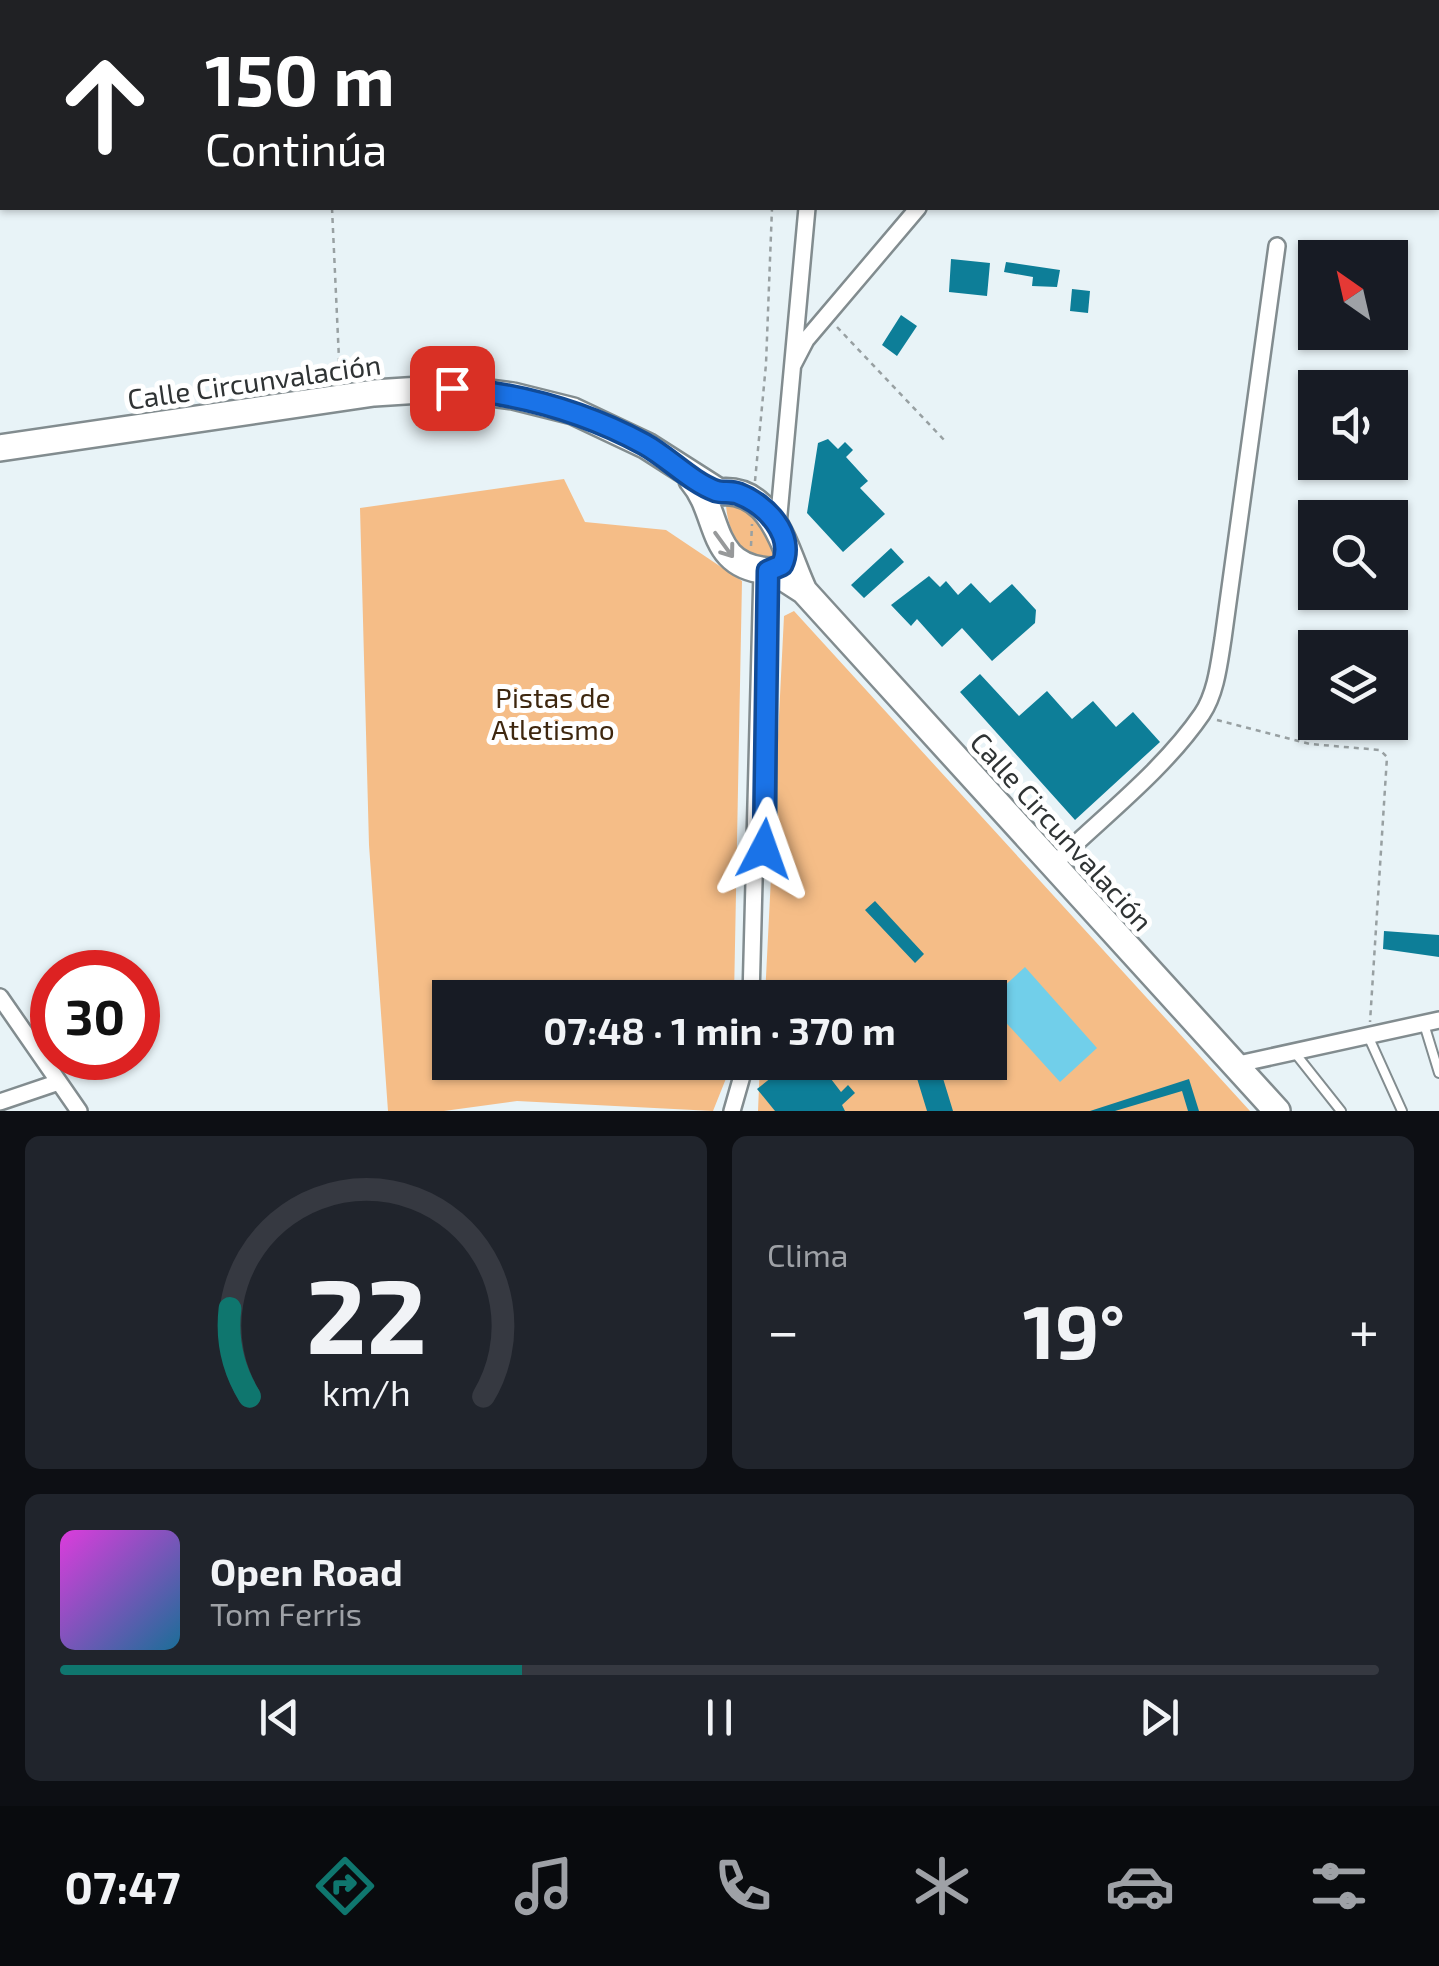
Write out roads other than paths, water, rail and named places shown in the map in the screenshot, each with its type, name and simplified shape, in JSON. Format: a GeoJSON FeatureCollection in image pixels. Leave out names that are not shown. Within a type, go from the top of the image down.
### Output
{"type":"FeatureCollection","features":[{"type":"Feature","properties":{"kind":"main road","name":"Calle Circunvalación"},"geometry":{"type":"LineString","coordinates":[[0,448],[431,388],[514,396],[593,419],[682,468],[714,497]]}},
{"type":"Feature","properties":{"kind":"main road","name":"Calle Circunvalación"},"geometry":{"type":"LineString","coordinates":[[714,497],[735,492],[753,501],[778,525]]}},
{"type":"Feature","properties":{"kind":"main road","name":"Calle Circunvalación"},"geometry":{"type":"LineString","coordinates":[[714,497],[712,524],[721,545],[738,562],[773,567],[804,591],[1277,1111]]}},
{"type":"Feature","properties":{"kind":"main road"},"geometry":{"type":"LineString","coordinates":[[773,567],[778,525]]}},
{"type":"Feature","properties":{"kind":"street"},"geometry":{"type":"LineString","coordinates":[[778,525],[806,210]]}},
{"type":"Feature","properties":{"kind":"street"},"geometry":{"type":"LineString","coordinates":[[790,370],[806,340],[916,210]]}},
{"type":"Feature","properties":{"kind":"street"},"geometry":{"type":"LineString","coordinates":[[1052,866],[1158,764],[1202,714],[1221,653],[1277,246]]}},
{"type":"Feature","properties":{"kind":"street"},"geometry":{"type":"LineString","coordinates":[[752,980],[758,877],[754,851],[773,567]]}},
{"type":"Feature","properties":{"kind":"street"},"geometry":{"type":"LineString","coordinates":[[0,997],[78,1111]]}},
{"type":"Feature","properties":{"kind":"street"},"geometry":{"type":"LineString","coordinates":[[1234,1064],[1432,1022]]}},
{"type":"Feature","properties":{"kind":"street"},"geometry":{"type":"LineString","coordinates":[[729,1111],[740,1080]]}},
{"type":"Feature","properties":{"kind":"street"},"geometry":{"type":"LineString","coordinates":[[742,1111],[745,1080]]}},
{"type":"Feature","properties":{"kind":"street"},"geometry":{"type":"LineString","coordinates":[[0,1102],[58,1082]]}},
{"type":"Feature","properties":{"kind":"lane"},"geometry":{"type":"LineString","coordinates":[[1432,1022],[1439,1072]]}},
{"type":"Feature","properties":{"kind":"lane"},"geometry":{"type":"LineString","coordinates":[[1369,1038],[1402,1111]]}},
{"type":"Feature","properties":{"kind":"lane"},"geometry":{"type":"LineString","coordinates":[[1295,1053],[1342,1111]]}},
{"type":"Feature","properties":{"kind":"water"},"geometry":{"type":"Polygon","coordinates":[[[1025,967],[1097,1048],[1060,1082],[1007,1024],[1007,983],[1025,967]]]}},
{"type":"Feature","properties":{"kind":"park label","name":"Pistas de Atletismo"},"geometry":{"type":"Point","coordinates":[553,713]}}]}
